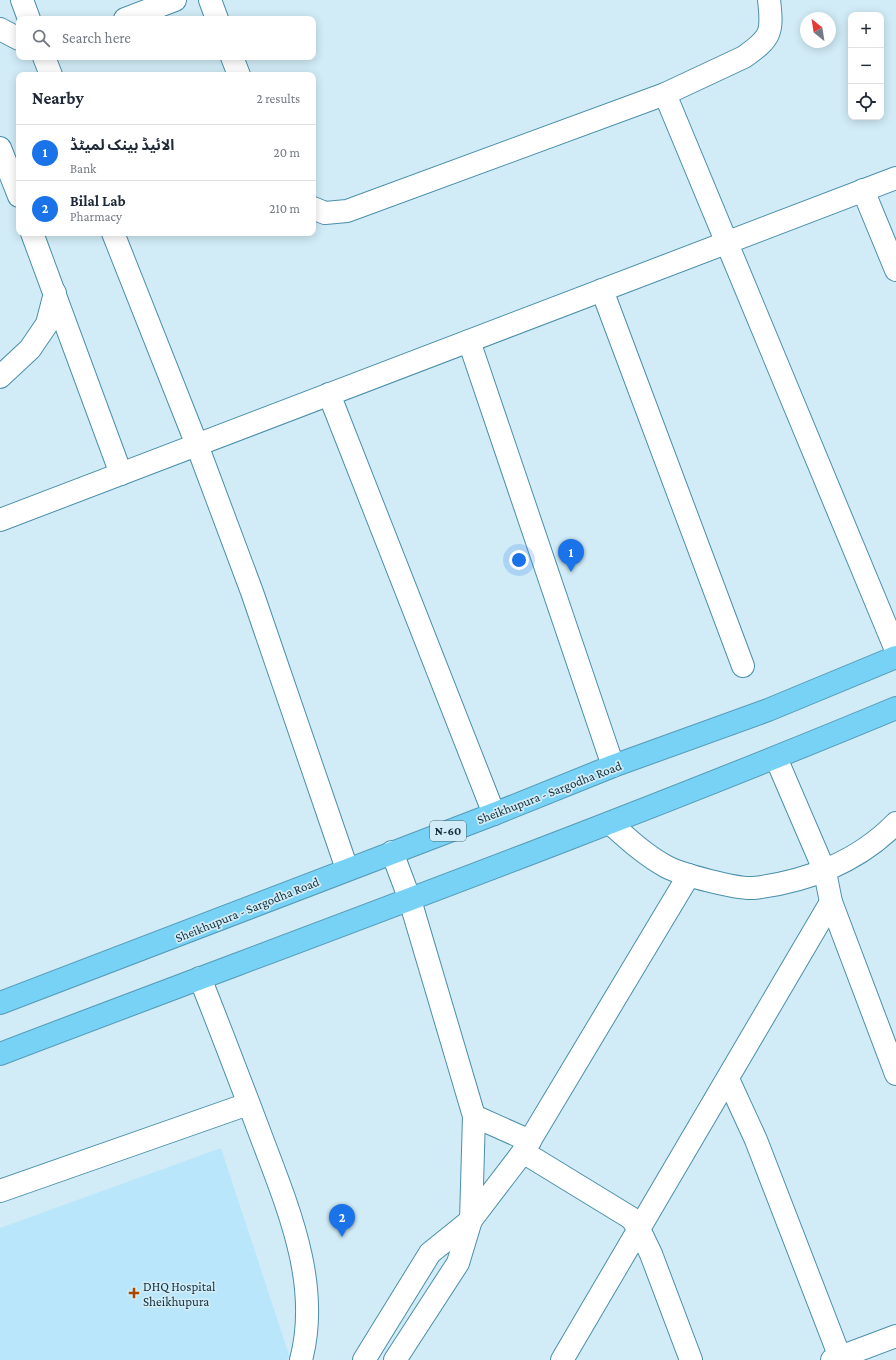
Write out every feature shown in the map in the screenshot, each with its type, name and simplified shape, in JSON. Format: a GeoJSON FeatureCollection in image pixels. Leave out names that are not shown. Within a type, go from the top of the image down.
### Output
{"type":"FeatureCollection","features":[{"type":"Feature","properties":{"kind":"highway","name":"Sheikhupura - Sargodha Road"},"geometry":{"type":"LineString","coordinates":[[0,1003],[494,814],[613,766],[768,710],[896,657]]}},
{"type":"Feature","properties":{"kind":"highway"},"geometry":{"type":"LineString","coordinates":[[0,1054],[610,823],[776,758],[896,708]]}},
{"type":"Feature","properties":{"kind":"street"},"geometry":{"type":"LineString","coordinates":[[22,0],[28,16]]}},
{"type":"Feature","properties":{"kind":"street"},"geometry":{"type":"LineString","coordinates":[[133,16],[175,0]]}},
{"type":"Feature","properties":{"kind":"street"},"geometry":{"type":"LineString","coordinates":[[210,0],[216,16]]}},
{"type":"Feature","properties":{"kind":"street"},"geometry":{"type":"LineString","coordinates":[[316,209],[325,213],[347,211],[666,94],[744,57],[766,39],[771,29],[769,0]]}},
{"type":"Feature","properties":{"kind":"street"},"geometry":{"type":"LineString","coordinates":[[0,29],[16,37]]}},
{"type":"Feature","properties":{"kind":"street"},"geometry":{"type":"LineString","coordinates":[[45,60],[50,72]]}},
{"type":"Feature","properties":{"kind":"street"},"geometry":{"type":"LineString","coordinates":[[233,60],[239,72]]}},
{"type":"Feature","properties":{"kind":"street"},"geometry":{"type":"LineString","coordinates":[[666,94],[896,650]]}},
{"type":"Feature","properties":{"kind":"street"},"geometry":{"type":"LineString","coordinates":[[0,148],[16,188]]}},
{"type":"Feature","properties":{"kind":"street"},"geometry":{"type":"LineString","coordinates":[[0,520],[896,178]]}},
{"type":"Feature","properties":{"kind":"street"},"geometry":{"type":"LineString","coordinates":[[863,190],[896,270]]}},
{"type":"Feature","properties":{"kind":"street"},"geometry":{"type":"LineString","coordinates":[[33,236],[121,474]]}},
{"type":"Feature","properties":{"kind":"street"},"geometry":{"type":"LineString","coordinates":[[114,236],[197,445],[252,592],[347,869]]}},
{"type":"Feature","properties":{"kind":"street"},"geometry":{"type":"LineString","coordinates":[[602,290],[743,666]]}},
{"type":"Feature","properties":{"kind":"street"},"geometry":{"type":"LineString","coordinates":[[0,377],[30,349],[47,324],[54,293]]}},
{"type":"Feature","properties":{"kind":"street"},"geometry":{"type":"LineString","coordinates":[[469,341],[613,766]]}},
{"type":"Feature","properties":{"kind":"street"},"geometry":{"type":"LineString","coordinates":[[329,394],[494,814]]}},
{"type":"Feature","properties":{"kind":"street"},"geometry":{"type":"LineString","coordinates":[[776,758],[825,872],[831,902],[896,1074]]}},
{"type":"Feature","properties":{"kind":"street"},"geometry":{"type":"LineString","coordinates":[[610,823],[650,857],[669,868],[689,876],[751,888],[825,872],[877,841],[896,823]]}},
{"type":"Feature","properties":{"kind":"street"},"geometry":{"type":"LineString","coordinates":[[392,852],[410,900],[474,1116],[470,1220],[458,1263],[395,1360]]}},
{"type":"Feature","properties":{"kind":"street"},"geometry":{"type":"LineString","coordinates":[[364,1360],[430,1253],[470,1220],[526,1146],[689,876]]}},
{"type":"Feature","properties":{"kind":"street"},"geometry":{"type":"LineString","coordinates":[[562,1360],[831,902]]}},
{"type":"Feature","properties":{"kind":"street"},"geometry":{"type":"LineString","coordinates":[[200,978],[288,1208],[301,1250],[308,1315],[306,1341],[301,1360]]}},
{"type":"Feature","properties":{"kind":"street"},"geometry":{"type":"LineString","coordinates":[[728,1078],[756,1140],[838,1359],[896,1336]]}},
{"type":"Feature","properties":{"kind":"street"},"geometry":{"type":"LineString","coordinates":[[0,1191],[248,1104]]}},
{"type":"Feature","properties":{"kind":"street"},"geometry":{"type":"LineString","coordinates":[[474,1116],[526,1146],[628,1215],[639,1229],[652,1254],[691,1360]]}},
{"type":"Feature","properties":{"kind":"shaded area","name":"DHQ Hospital Sheikhupura"},"geometry":{"type":"Polygon","coordinates":[[[221,1148],[290,1358],[286,1360],[0,1360],[0,1228],[221,1148]]]}},
{"type":"Feature","properties":{"kind":"place","name":"الائیڈ بینک لمیٹڈ"},"geometry":{"type":"Point","coordinates":[571,572]}},
{"type":"Feature","properties":{"kind":"place","name":"Bilal Lab"},"geometry":{"type":"Point","coordinates":[342,1237]}},
{"type":"Feature","properties":{"kind":"place","name":"DHQ Hospital Sheikhupura"},"geometry":{"type":"Point","coordinates":[134,1293]}}]}
